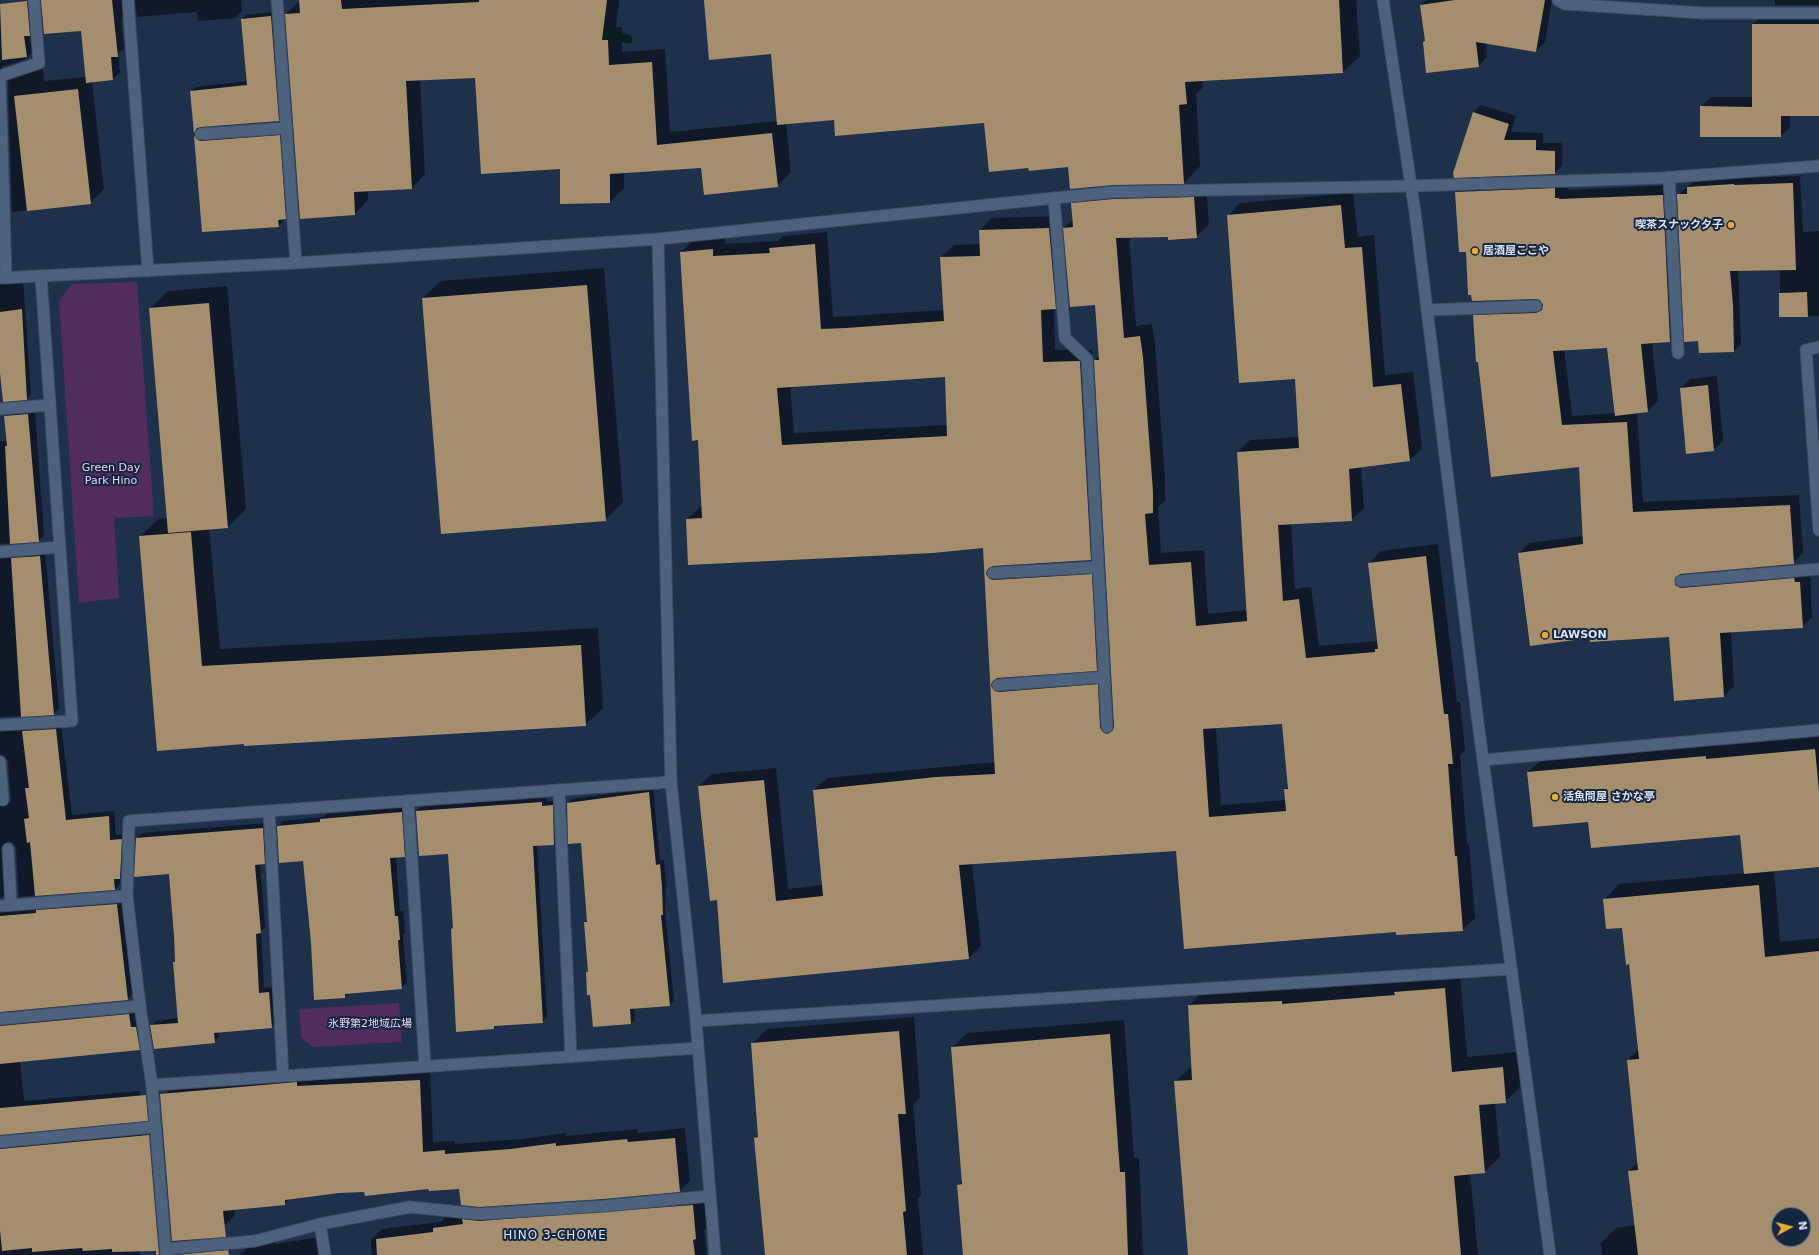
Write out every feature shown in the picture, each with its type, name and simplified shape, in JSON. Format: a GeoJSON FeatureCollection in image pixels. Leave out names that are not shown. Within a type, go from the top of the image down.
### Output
{"type":"FeatureCollection","features":[{"type":"Feature","properties":{"kind":"street"},"geometry":{"type":"LineString","coordinates":[[34,0],[38,63],[0,77],[3,278],[296,263],[658,239],[1113,192],[1411,186],[1669,177],[1819,166]]}},
{"type":"Feature","properties":{"kind":"street"},"geometry":{"type":"LineString","coordinates":[[128,0],[148,271]]}},
{"type":"Feature","properties":{"kind":"street"},"geometry":{"type":"LineString","coordinates":[[276,0],[296,263]]}},
{"type":"Feature","properties":{"kind":"street"},"geometry":{"type":"LineString","coordinates":[[1383,0],[1411,186],[1483,760],[1550,1255]]}},
{"type":"Feature","properties":{"kind":"street"},"geometry":{"type":"LineString","coordinates":[[1558,0],[1565,4],[1703,14],[1819,13]]}},
{"type":"Feature","properties":{"kind":"street"},"geometry":{"type":"LineString","coordinates":[[201,134],[286,128]]}},
{"type":"Feature","properties":{"kind":"street"},"geometry":{"type":"LineString","coordinates":[[1669,177],[1678,353]]}},
{"type":"Feature","properties":{"kind":"street"},"geometry":{"type":"LineString","coordinates":[[1054,198],[1065,338],[1087,359],[1107,727]]}},
{"type":"Feature","properties":{"kind":"street"},"geometry":{"type":"LineString","coordinates":[[658,239],[671,782],[696,1021],[715,1255]]}},
{"type":"Feature","properties":{"kind":"street"},"geometry":{"type":"LineString","coordinates":[[0,725],[72,721],[41,276]]}},
{"type":"Feature","properties":{"kind":"street"},"geometry":{"type":"LineString","coordinates":[[1427,310],[1536,306]]}},
{"type":"Feature","properties":{"kind":"street"},"geometry":{"type":"LineString","coordinates":[[1819,347],[1806,350],[1815,428],[1819,530]]}},
{"type":"Feature","properties":{"kind":"street"},"geometry":{"type":"LineString","coordinates":[[0,409],[50,405]]}},
{"type":"Feature","properties":{"kind":"street"},"geometry":{"type":"LineString","coordinates":[[0,552],[60,546]]}},
{"type":"Feature","properties":{"kind":"street"},"geometry":{"type":"LineString","coordinates":[[993,573],[1098,567]]}},
{"type":"Feature","properties":{"kind":"street"},"geometry":{"type":"LineString","coordinates":[[1682,581],[1819,569]]}},
{"type":"Feature","properties":{"kind":"street"},"geometry":{"type":"LineString","coordinates":[[998,685],[1104,677]]}},
{"type":"Feature","properties":{"kind":"street"},"geometry":{"type":"LineString","coordinates":[[1483,760],[1819,730]]}},
{"type":"Feature","properties":{"kind":"street"},"geometry":{"type":"LineString","coordinates":[[0,762],[3,800]]}},
{"type":"Feature","properties":{"kind":"street"},"geometry":{"type":"LineString","coordinates":[[671,782],[129,822],[128,896],[140,1006],[152,1085],[154,1127],[166,1252],[255,1241],[320,1224],[410,1207],[479,1214],[710,1196]]}},
{"type":"Feature","properties":{"kind":"street"},"geometry":{"type":"LineString","coordinates":[[559,790],[571,1057]]}},
{"type":"Feature","properties":{"kind":"street"},"geometry":{"type":"LineString","coordinates":[[408,801],[424,1066]]}},
{"type":"Feature","properties":{"kind":"street"},"geometry":{"type":"LineString","coordinates":[[269,812],[283,1076]]}},
{"type":"Feature","properties":{"kind":"street"},"geometry":{"type":"LineString","coordinates":[[8,849],[6,906],[128,896]]}},
{"type":"Feature","properties":{"kind":"street"},"geometry":{"type":"LineString","coordinates":[[696,1021],[1511,969]]}},
{"type":"Feature","properties":{"kind":"street"},"geometry":{"type":"LineString","coordinates":[[0,1019],[140,1006]]}},
{"type":"Feature","properties":{"kind":"street"},"geometry":{"type":"LineString","coordinates":[[152,1085],[698,1048]]}},
{"type":"Feature","properties":{"kind":"street"},"geometry":{"type":"LineString","coordinates":[[0,1142],[154,1127]]}},
{"type":"Feature","properties":{"kind":"street"},"geometry":{"type":"LineString","coordinates":[[320,1224],[326,1255]]}},
{"type":"Feature","properties":{"kind":"green space","name":"Green Day Park Hino"},"geometry":{"type":"Polygon","coordinates":[[[137,282],[154,516],[114,518],[119,598],[79,603],[59,301],[72,284],[137,282]]]}},
{"type":"Feature","properties":{"kind":"green space","name":"氷野第2地域広場"},"geometry":{"type":"Polygon","coordinates":[[[399,1003],[402,1042],[314,1047],[301,1038],[299,1009],[399,1003]]]}},
{"type":"Feature","properties":{"kind":"building"},"geometry":{"type":"Polygon","coordinates":[[[41,0],[112,0],[118,57],[111,57],[113,80],[86,83],[81,31],[44,34],[41,0]]]}},
{"type":"Feature","properties":{"kind":"building"},"geometry":{"type":"Polygon","coordinates":[[[299,0],[341,0],[342,9],[479,2],[479,0],[607,0],[602,40],[608,40],[609,65],[652,62],[657,145],[772,133],[778,187],[704,195],[701,168],[610,174],[610,203],[560,204],[560,169],[481,174],[475,78],[406,81],[412,189],[354,192],[355,215],[300,219],[285,14],[300,13],[299,0]]]}},
{"type":"Feature","properties":{"kind":"building"},"geometry":{"type":"Polygon","coordinates":[[[704,0],[1339,0],[1343,73],[1185,82],[1187,104],[1179,105],[1184,184],[1113,185],[1070,189],[1068,167],[1029,171],[1028,168],[989,172],[984,123],[835,136],[834,120],[777,125],[771,54],[709,60],[704,0]]]}},
{"type":"Feature","properties":{"kind":"building"},"geometry":{"type":"Polygon","coordinates":[[[1455,0],[1545,0],[1536,52],[1476,42],[1479,67],[1426,73],[1423,42],[1425,41],[1420,5],[1455,0]]]}},
{"type":"Feature","properties":{"kind":"building"},"geometry":{"type":"Polygon","coordinates":[[[27,1],[30,36],[24,36],[27,57],[2,60],[0,4],[27,1]]]}},
{"type":"Feature","properties":{"kind":"building"},"geometry":{"type":"Polygon","coordinates":[[[271,16],[279,121],[201,127],[197,128],[194,133],[190,91],[247,85],[241,19],[271,16]]]}},
{"type":"Feature","properties":{"kind":"building"},"geometry":{"type":"Polygon","coordinates":[[[1752,24],[1819,24],[1819,116],[1781,116],[1781,137],[1700,137],[1700,106],[1752,107],[1752,24]]]}},
{"type":"Feature","properties":{"kind":"building"},"geometry":{"type":"Polygon","coordinates":[[[78,89],[91,204],[27,211],[14,96],[78,89]]]}},
{"type":"Feature","properties":{"kind":"building"},"geometry":{"type":"Polygon","coordinates":[[[1473,112],[1509,124],[1504,140],[1536,140],[1536,150],[1555,151],[1555,174],[1454,178],[1453,173],[1473,112]]]}},
{"type":"Feature","properties":{"kind":"building"},"geometry":{"type":"Polygon","coordinates":[[[280,135],[286,219],[278,220],[279,227],[202,232],[194,136],[201,141],[280,135]]]}},
{"type":"Feature","properties":{"kind":"building"},"geometry":{"type":"Polygon","coordinates":[[[1793,183],[1796,270],[1730,271],[1733,305],[1734,352],[1699,353],[1698,341],[1684,342],[1677,194],[1687,194],[1687,187],[1734,184],[1793,183]]]}},
{"type":"Feature","properties":{"kind":"building"},"geometry":{"type":"Polygon","coordinates":[[[1555,188],[1555,198],[1559,199],[1663,195],[1670,342],[1641,344],[1648,412],[1615,416],[1607,348],[1553,351],[1562,425],[1627,422],[1633,512],[1790,505],[1794,564],[1680,574],[1675,578],[1675,585],[1681,588],[1794,578],[1795,582],[1800,582],[1803,628],[1720,633],[1724,697],[1674,701],[1669,637],[1590,642],[1590,638],[1530,646],[1518,553],[1583,544],[1579,467],[1491,477],[1478,362],[1476,362],[1473,315],[1536,313],[1542,310],[1543,305],[1540,300],[1536,299],[1472,301],[1471,295],[1468,295],[1466,252],[1459,252],[1455,192],[1555,188]]]}},
{"type":"Feature","properties":{"kind":"building"},"geometry":{"type":"Polygon","coordinates":[[[1194,197],[1197,238],[1168,240],[1168,237],[1116,238],[1124,338],[1140,336],[1143,357],[1153,492],[1153,513],[1145,514],[1149,565],[1191,562],[1196,626],[1247,621],[1237,452],[1299,448],[1295,379],[1239,383],[1227,215],[1341,205],[1345,248],[1362,247],[1373,387],[1401,384],[1410,461],[1349,469],[1352,521],[1278,525],[1283,601],[1299,599],[1306,658],[1375,652],[1375,649],[1378,649],[1368,563],[1426,556],[1444,714],[1448,714],[1453,764],[1448,764],[1455,856],[1457,856],[1463,931],[1396,935],[1396,932],[1184,949],[1176,851],[959,865],[969,959],[723,983],[717,900],[710,901],[698,786],[764,780],[776,901],[823,896],[813,790],[936,777],[995,774],[983,548],[933,553],[688,565],[686,519],[702,518],[698,440],[692,441],[680,252],[713,249],[713,256],[770,253],[769,248],[815,244],[821,329],[846,328],[944,321],[940,257],[980,256],[979,230],[1049,228],[1056,309],[1041,310],[1043,362],[1080,362],[1091,560],[993,566],[987,570],[986,574],[993,580],[1092,574],[1097,671],[997,678],[992,682],[991,686],[995,691],[999,692],[1098,684],[1100,728],[1104,733],[1108,734],[1114,727],[1094,360],[1099,360],[1095,305],[1070,307],[1063,228],[1073,227],[1071,203],[1113,199],[1194,197]],[[945,377],[777,388],[782,445],[947,436],[945,377]],[[1282,724],[1203,729],[1209,817],[1286,811],[1284,789],[1288,789],[1282,724]]]}},
{"type":"Feature","properties":{"kind":"building"},"geometry":{"type":"Polygon","coordinates":[[[587,285],[606,521],[441,534],[422,298],[587,285]]]}},
{"type":"Feature","properties":{"kind":"building"},"geometry":{"type":"Polygon","coordinates":[[[1807,292],[1808,317],[1779,317],[1779,293],[1807,292]]]}},
{"type":"Feature","properties":{"kind":"building"},"geometry":{"type":"Polygon","coordinates":[[[209,303],[228,528],[168,533],[149,308],[209,303]]]}},
{"type":"Feature","properties":{"kind":"building"},"geometry":{"type":"Polygon","coordinates":[[[22,309],[27,400],[3,402],[0,373],[0,312],[22,309]]]}},
{"type":"Feature","properties":{"kind":"building"},"geometry":{"type":"Polygon","coordinates":[[[1708,385],[1714,451],[1686,454],[1680,388],[1708,385]]]}},
{"type":"Feature","properties":{"kind":"building"},"geometry":{"type":"Polygon","coordinates":[[[28,414],[39,542],[10,544],[5,446],[7,446],[4,416],[28,414]]]}},
{"type":"Feature","properties":{"kind":"building"},"geometry":{"type":"Polygon","coordinates":[[[191,532],[202,666],[581,645],[586,726],[244,746],[244,744],[157,751],[139,536],[191,532]]]}},
{"type":"Feature","properties":{"kind":"building"},"geometry":{"type":"Polygon","coordinates":[[[40,556],[54,715],[21,717],[11,558],[40,556]]]}},
{"type":"Feature","properties":{"kind":"building"},"geometry":{"type":"Polygon","coordinates":[[[56,729],[66,820],[109,816],[110,840],[122,839],[120,879],[114,879],[115,890],[35,896],[30,842],[27,843],[24,819],[29,818],[25,788],[29,788],[22,731],[56,729]]]}},
{"type":"Feature","properties":{"kind":"building"},"geometry":{"type":"Polygon","coordinates":[[[1815,749],[1819,791],[1819,867],[1744,874],[1740,835],[1591,848],[1588,822],[1533,827],[1527,772],[1706,756],[1706,759],[1815,749]]]}},
{"type":"Feature","properties":{"kind":"building"},"geometry":{"type":"Polygon","coordinates":[[[649,792],[656,865],[660,864],[663,915],[661,915],[670,1006],[630,1009],[631,1024],[593,1027],[590,995],[587,995],[586,972],[588,972],[584,922],[587,922],[581,843],[568,844],[567,803],[649,792]]]}},
{"type":"Feature","properties":{"kind":"building"},"geometry":{"type":"Polygon","coordinates":[[[542,802],[542,806],[553,805],[554,845],[533,846],[543,1023],[494,1026],[494,1029],[456,1032],[451,929],[453,928],[448,854],[419,856],[416,811],[542,802]]]}},
{"type":"Feature","properties":{"kind":"building"},"geometry":{"type":"Polygon","coordinates":[[[402,812],[405,857],[390,858],[395,916],[398,916],[400,940],[398,940],[402,989],[345,994],[345,998],[314,1000],[311,943],[303,861],[279,863],[277,826],[320,822],[320,819],[402,812]]]}},
{"type":"Feature","properties":{"kind":"building"},"geometry":{"type":"Polygon","coordinates":[[[263,828],[265,864],[255,865],[261,933],[256,934],[259,993],[269,992],[272,1028],[214,1033],[215,1043],[154,1049],[150,1025],[178,1023],[173,962],[175,962],[174,937],[169,874],[134,877],[136,838],[263,828]]]}},
{"type":"Feature","properties":{"kind":"building"},"geometry":{"type":"Polygon","coordinates":[[[1759,885],[1765,957],[1819,951],[1819,1255],[1638,1255],[1628,1171],[1638,1170],[1627,1060],[1639,1059],[1629,964],[1626,965],[1622,928],[1606,929],[1603,899],[1759,885]]]}},
{"type":"Feature","properties":{"kind":"building"},"geometry":{"type":"Polygon","coordinates":[[[117,904],[128,1000],[0,1012],[0,916],[36,913],[36,910],[117,904]]]}},
{"type":"Feature","properties":{"kind":"building"},"geometry":{"type":"Polygon","coordinates":[[[1445,988],[1452,1072],[1503,1067],[1506,1103],[1479,1105],[1485,1173],[1454,1176],[1461,1255],[1188,1255],[1174,1081],[1192,1080],[1188,1005],[1282,1001],[1282,1004],[1395,995],[1394,992],[1445,988]]]}},
{"type":"Feature","properties":{"kind":"building"},"geometry":{"type":"Polygon","coordinates":[[[129,1014],[131,1027],[136,1027],[140,1050],[0,1064],[0,1026],[129,1014]]]}},
{"type":"Feature","properties":{"kind":"building"},"geometry":{"type":"Polygon","coordinates":[[[899,1031],[906,1114],[898,1114],[906,1211],[903,1212],[907,1255],[765,1255],[754,1138],[758,1137],[751,1043],[899,1031]]]}},
{"type":"Feature","properties":{"kind":"building"},"geometry":{"type":"Polygon","coordinates":[[[1110,1034],[1120,1172],[1125,1172],[1128,1255],[963,1255],[957,1185],[962,1184],[951,1047],[1110,1034]]]}},
{"type":"Feature","properties":{"kind":"building"},"geometry":{"type":"Polygon","coordinates":[[[420,1080],[423,1152],[445,1150],[445,1154],[511,1149],[556,1143],[556,1146],[627,1139],[628,1142],[675,1138],[680,1192],[603,1199],[479,1207],[461,1205],[459,1189],[429,1191],[428,1189],[365,1196],[364,1192],[339,1193],[285,1200],[285,1205],[223,1211],[226,1237],[172,1241],[160,1094],[297,1082],[297,1086],[420,1080]]]}},
{"type":"Feature","properties":{"kind":"building"},"geometry":{"type":"Polygon","coordinates":[[[146,1095],[148,1121],[0,1135],[0,1108],[146,1095]]]}},
{"type":"Feature","properties":{"kind":"building"},"geometry":{"type":"Polygon","coordinates":[[[149,1135],[159,1255],[156,1255],[156,1251],[112,1252],[112,1249],[83,1251],[82,1248],[32,1252],[32,1248],[2,1251],[0,1230],[0,1149],[149,1135]]]}},
{"type":"Feature","properties":{"kind":"building"},"geometry":{"type":"Polygon","coordinates":[[[693,1205],[696,1239],[693,1240],[695,1255],[377,1255],[376,1239],[433,1232],[433,1228],[463,1224],[462,1219],[479,1221],[693,1205]]]}},
{"type":"Feature","properties":{"kind":"building"},"geometry":{"type":"Polygon","coordinates":[[[228,1250],[229,1255],[177,1255],[228,1250]]]}},
{"type":"Feature","properties":{"kind":"waterway"},"geometry":{"type":"LineString","coordinates":[[453,0],[490,3]]}},
{"type":"Feature","properties":{"kind":"waterway"},"geometry":{"type":"LineString","coordinates":[[591,29],[628,39]]}},
{"type":"Feature","properties":{"kind":"place","name":"喫茶スナック夕子"},"geometry":{"type":"Point","coordinates":[1731,225]}},
{"type":"Feature","properties":{"kind":"place","name":"居酒屋ここや"},"geometry":{"type":"Point","coordinates":[1475,251]}},
{"type":"Feature","properties":{"kind":"place","name":"LAWSON"},"geometry":{"type":"Point","coordinates":[1545,635]}},
{"type":"Feature","properties":{"kind":"place","name":"活魚問屋 さかな亭"},"geometry":{"type":"Point","coordinates":[1555,797]}},
{"type":"Feature","properties":{"kind":"district","name":"HINO 3-CHOME"},"geometry":{"type":"Point","coordinates":[555,1236]}}]}
